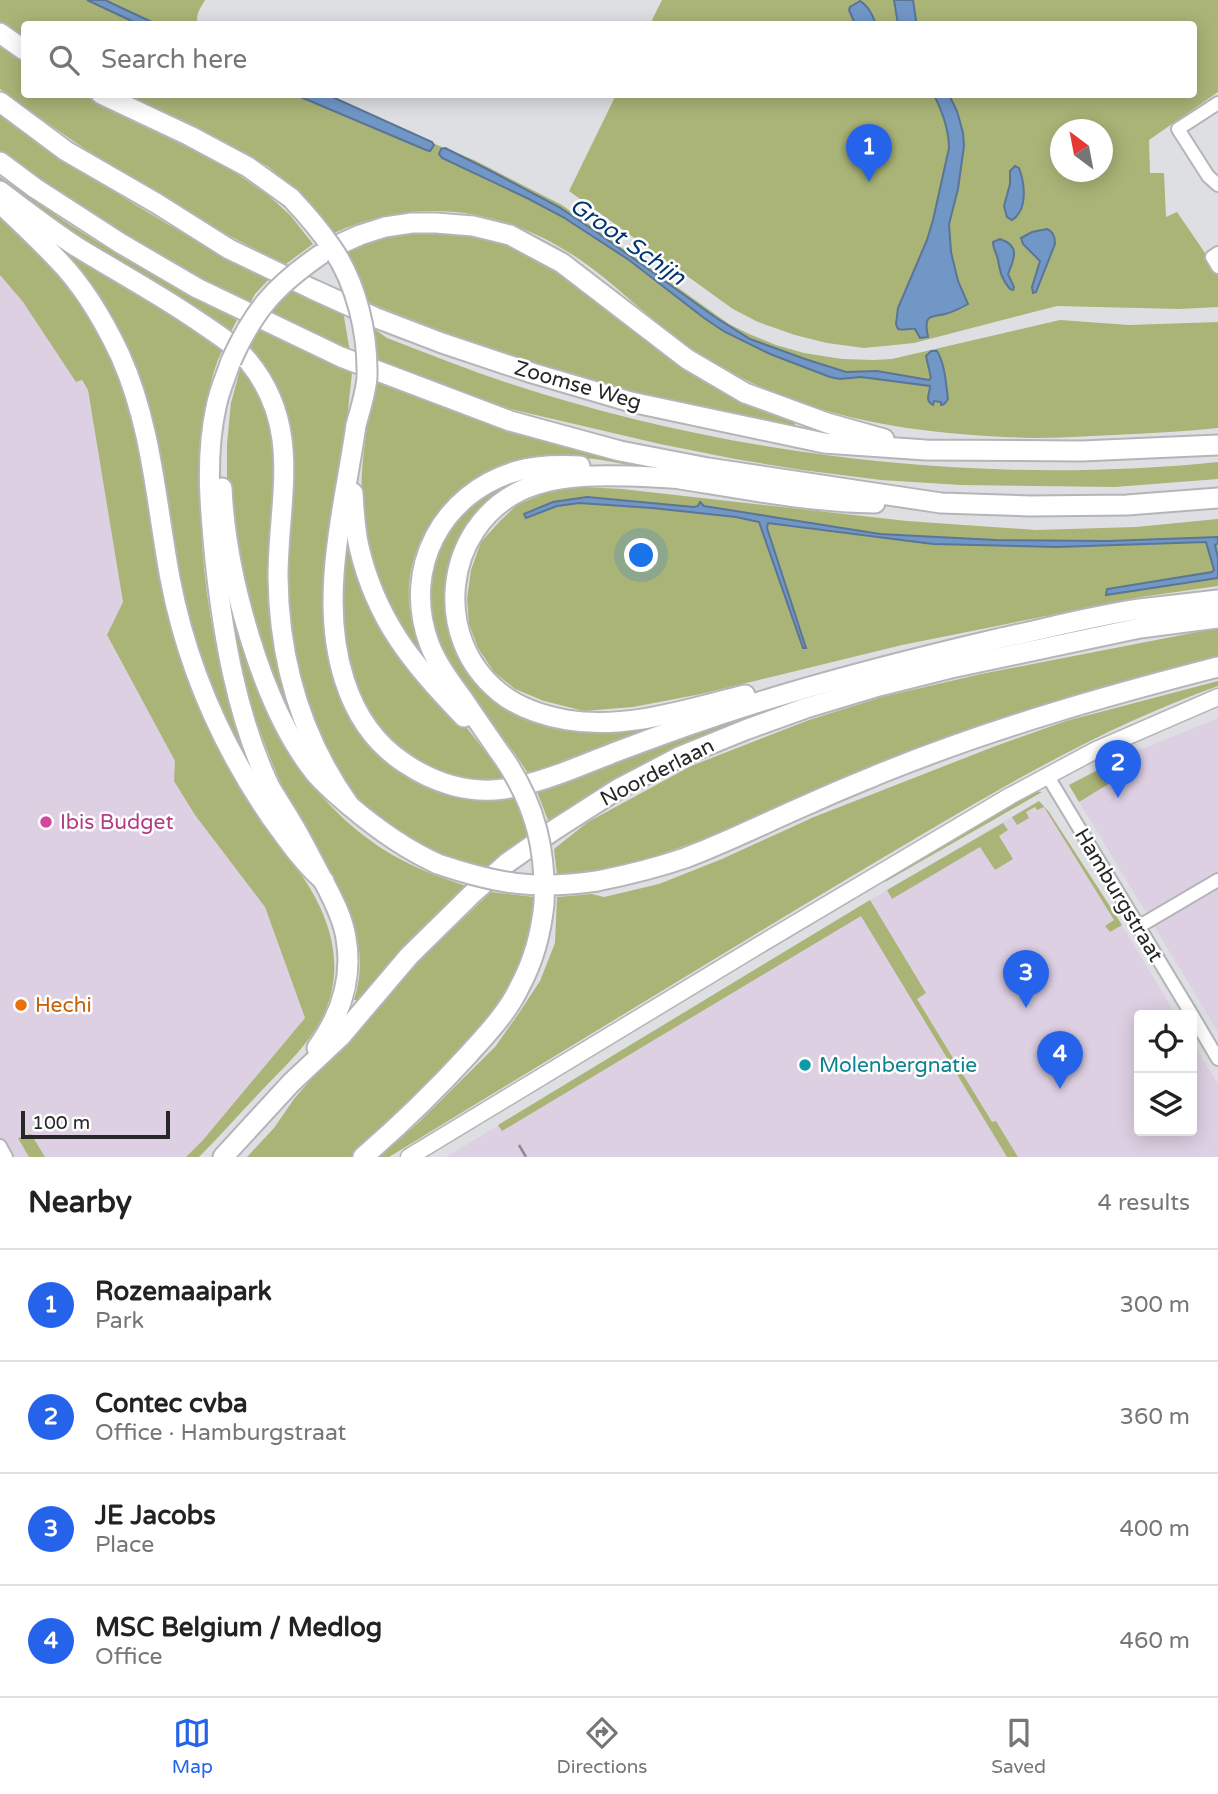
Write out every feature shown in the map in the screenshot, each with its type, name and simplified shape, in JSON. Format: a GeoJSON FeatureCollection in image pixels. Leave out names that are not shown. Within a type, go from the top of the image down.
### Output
{"type":"FeatureCollection","features":[{"type":"Feature","properties":{"kind":"highway"},"geometry":{"type":"LineString","coordinates":[[0,33],[21,48]]}},
{"type":"Feature","properties":{"kind":"highway"},"geometry":{"type":"LineString","coordinates":[[109,98],[248,167],[291,198],[334,250],[347,276],[359,311],[367,380],[356,425],[334,575],[334,621],[342,671],[352,704],[371,734],[396,758],[433,779],[457,787],[487,790],[535,783],[700,722],[890,664],[1137,610],[1218,600]]}},
{"type":"Feature","properties":{"kind":"highway","name":"Zoomse Weg"},"geometry":{"type":"LineString","coordinates":[[0,102],[66,150],[229,249],[374,317],[532,373],[631,402],[824,443],[926,450],[1082,451],[1218,445]]}},
{"type":"Feature","properties":{"kind":"highway"},"geometry":{"type":"LineString","coordinates":[[0,162],[110,236],[197,288],[341,357],[510,421],[620,451],[708,468],[941,503]]}},
{"type":"Feature","properties":{"kind":"highway"},"geometry":{"type":"LineString","coordinates":[[0,191],[76,246],[172,303],[223,338],[248,362],[268,392],[279,419],[284,443],[285,476],[278,578],[283,643],[297,702],[313,745],[350,806]]}},
{"type":"Feature","properties":{"kind":"highway"},"geometry":{"type":"LineString","coordinates":[[0,203],[58,259],[92,304],[120,356],[134,389],[142,418],[170,577],[186,641],[208,705],[240,768],[290,844],[307,866],[324,881]]}},
{"type":"Feature","properties":{"kind":"highway"},"geometry":{"type":"LineString","coordinates":[[291,1083],[324,1037],[344,995],[348,950],[343,924],[324,881],[272,789],[250,734],[231,666],[217,586],[209,474],[220,406],[231,361],[248,326],[287,279],[340,243],[386,227],[436,223],[473,226],[510,235],[562,263],[687,359],[745,393],[827,423],[926,450]]}},
{"type":"Feature","properties":{"kind":"highway"},"geometry":{"type":"LineString","coordinates":[[220,406],[223,508],[229,554],[244,615],[271,693],[297,746],[323,782],[393,840],[438,864],[476,876],[534,886],[597,881],[637,873],[684,858],[887,771],[1067,708],[1218,667]]}},
{"type":"Feature","properties":{"kind":"highway"},"geometry":{"type":"LineString","coordinates":[[351,465],[358,545],[371,587],[390,628],[419,669],[507,763]]}},
{"type":"Feature","properties":{"kind":"highway"},"geometry":{"type":"LineString","coordinates":[[363,1157],[401,1124],[491,1030],[520,988],[535,952],[541,927],[544,904],[543,855],[528,800],[507,763],[441,667],[425,631],[420,603],[421,582],[428,552],[438,531],[456,506],[476,490],[494,480],[530,468],[572,466],[624,470],[720,487],[845,503],[1127,505],[1218,498]]}},
{"type":"Feature","properties":{"kind":"highway"},"geometry":{"type":"LineString","coordinates":[[673,478],[609,476],[558,479],[519,491],[482,521],[467,545],[458,568],[454,603],[465,647],[480,672],[499,692],[518,704],[544,714],[576,721],[610,722],[667,713],[848,669],[890,664]]}},
{"type":"Feature","properties":{"kind":"highway","name":"Noorderlaan"},"geometry":{"type":"LineString","coordinates":[[223,1157],[291,1083],[341,1036],[439,925],[508,863],[618,789],[681,756],[745,730],[879,686],[1127,631],[1218,618]]}},
{"type":"Feature","properties":{"kind":"main road"},"geometry":{"type":"LineString","coordinates":[[409,1157],[832,901],[1047,775],[1096,750],[1218,697]]}},
{"type":"Feature","properties":{"kind":"street"},"geometry":{"type":"LineString","coordinates":[[1218,103],[1178,130],[1208,176],[1218,185]]}},
{"type":"Feature","properties":{"kind":"street"},"geometry":{"type":"LineString","coordinates":[[1218,253],[1212,257],[1218,267]]}},
{"type":"Feature","properties":{"kind":"street","name":"Hamburgstraat"},"geometry":{"type":"LineString","coordinates":[[1047,775],[1189,1010]]}},
{"type":"Feature","properties":{"kind":"street"},"geometry":{"type":"LineString","coordinates":[[1139,928],[1218,880]]}},
{"type":"Feature","properties":{"kind":"street","name":"Hamburgstraat"},"geometry":{"type":"LineString","coordinates":[[1197,1023],[1218,1059]]}},
{"type":"Feature","properties":{"kind":"street"},"geometry":{"type":"LineString","coordinates":[[0,1146],[6,1157]]}},
{"type":"Feature","properties":{"kind":"shaded area"},"geometry":{"type":"Polygon","coordinates":[[[0,275],[88,390],[123,602],[107,636],[175,761],[195,815],[265,907],[305,1018],[186,1157],[0,1157],[0,275]]]}},
{"type":"Feature","properties":{"kind":"shaded area"},"geometry":{"type":"Polygon","coordinates":[[[1218,718],[1218,1032],[1069,785],[1125,756],[1218,718]]]}},
{"type":"Feature","properties":{"kind":"shaded area"},"geometry":{"type":"Polygon","coordinates":[[[1039,801],[1049,812],[1122,925],[1173,1010],[1134,1010],[1134,1136],[1197,1136],[1197,1049],[1218,1084],[1218,1157],[446,1157],[870,900],[1039,801]]]}},
{"type":"Feature","properties":{"kind":"green space"},"geometry":{"type":"Polygon","coordinates":[[[0,0],[205,0],[197,21],[21,21],[21,36],[0,22],[0,0]]]}},
{"type":"Feature","properties":{"kind":"green space"},"geometry":{"type":"Polygon","coordinates":[[[662,0],[1218,0],[1218,92],[1149,140],[1150,173],[1164,173],[1166,217],[1177,212],[1218,272],[1218,307],[1179,309],[1057,306],[914,343],[864,348],[795,335],[758,322],[733,309],[569,191],[615,98],[1197,98],[1197,21],[652,21],[662,0]]]}},
{"type":"Feature","properties":{"kind":"green space"},"geometry":{"type":"Polygon","coordinates":[[[0,47],[21,59],[21,98],[89,98],[204,155],[269,196],[290,215],[313,244],[286,264],[211,226],[138,183],[0,89],[0,47]]]}},
{"type":"Feature","properties":{"kind":"green space"},"geometry":{"type":"Polygon","coordinates":[[[132,98],[322,98],[474,160],[562,205],[729,324],[776,345],[804,353],[842,359],[892,359],[1060,320],[1129,325],[1218,322],[1218,428],[1063,437],[1004,437],[914,429],[827,411],[767,390],[706,358],[665,329],[579,259],[521,228],[491,218],[429,211],[366,221],[334,233],[314,207],[267,166],[193,125],[132,98]]]}},
{"type":"Feature","properties":{"kind":"green space"},"geometry":{"type":"Polygon","coordinates":[[[0,114],[131,202],[270,278],[249,305],[98,220],[0,153],[0,114]]]}},
{"type":"Feature","properties":{"kind":"green space"},"geometry":{"type":"Polygon","coordinates":[[[0,177],[123,258],[237,320],[228,337],[0,183],[0,177]]]}},
{"type":"Feature","properties":{"kind":"green space"},"geometry":{"type":"Polygon","coordinates":[[[0,215],[61,276],[95,326],[114,364],[130,407],[140,448],[165,598],[285,853],[311,890],[329,930],[334,973],[331,994],[318,1026],[297,1053],[199,1157],[186,1157],[305,1018],[265,907],[195,815],[174,781],[175,761],[107,635],[123,602],[88,390],[82,380],[76,382],[23,302],[0,275],[0,215]]]}},
{"type":"Feature","properties":{"kind":"green space"},"geometry":{"type":"Polygon","coordinates":[[[35,224],[223,349],[210,385],[207,409],[201,526],[213,628],[233,710],[254,768],[247,773],[198,662],[138,384],[35,224]]]}},
{"type":"Feature","properties":{"kind":"green space"},"geometry":{"type":"Polygon","coordinates":[[[453,230],[500,241],[533,256],[680,364],[756,407],[795,422],[795,426],[686,404],[557,371],[365,301],[345,252],[369,243],[368,240],[393,234],[453,230]]]}},
{"type":"Feature","properties":{"kind":"green space"},"geometry":{"type":"Polygon","coordinates":[[[292,289],[343,311],[350,352],[269,314],[292,289]]]}},
{"type":"Feature","properties":{"kind":"green space"},"geometry":{"type":"Polygon","coordinates":[[[369,325],[387,338],[511,384],[596,409],[771,447],[951,467],[1040,470],[1130,469],[1218,462],[1218,479],[1115,487],[961,485],[881,480],[735,459],[502,407],[425,380],[373,360],[369,325]]]}},
{"type":"Feature","properties":{"kind":"green space"},"geometry":{"type":"Polygon","coordinates":[[[259,330],[352,373],[339,493],[331,652],[390,760],[513,794],[529,839],[491,869],[437,853],[371,814],[327,761],[299,688],[285,591],[292,468],[247,352],[259,330]]]}},
{"type":"Feature","properties":{"kind":"green space"},"geometry":{"type":"Polygon","coordinates":[[[241,366],[253,382],[274,428],[276,464],[270,538],[303,739],[300,742],[264,660],[231,524],[227,444],[231,403],[241,366]]]}},
{"type":"Feature","properties":{"kind":"green space"},"geometry":{"type":"Polygon","coordinates":[[[373,381],[469,417],[671,471],[671,474],[597,459],[541,457],[517,460],[494,468],[473,480],[454,495],[438,513],[415,555],[410,578],[409,603],[416,635],[429,664],[426,665],[398,622],[378,583],[364,528],[362,472],[373,381]]]}},
{"type":"Feature","properties":{"kind":"green space"},"geometry":{"type":"Polygon","coordinates":[[[538,476],[472,527],[458,645],[539,718],[696,712],[549,769],[527,772],[449,662],[436,633],[429,603],[432,570],[446,535],[463,512],[485,495],[511,483],[538,476]]]}},
{"type":"Feature","properties":{"kind":"green space"},"geometry":{"type":"Polygon","coordinates":[[[584,487],[907,521],[1036,530],[1136,527],[1218,519],[1218,586],[1141,597],[902,645],[701,694],[633,707],[584,711],[544,701],[515,689],[494,672],[478,648],[469,624],[467,599],[471,570],[481,542],[500,521],[517,505],[554,489],[584,487]]]}},
{"type":"Feature","properties":{"kind":"green space"},"geometry":{"type":"Polygon","coordinates":[[[348,522],[358,567],[459,718],[506,781],[464,779],[427,765],[386,737],[366,709],[355,684],[344,632],[348,522]]]}},
{"type":"Feature","properties":{"kind":"green space"},"geometry":{"type":"Polygon","coordinates":[[[229,592],[267,709],[289,754],[304,775],[339,814],[379,846],[416,867],[469,887],[410,943],[358,1000],[354,1000],[360,971],[358,943],[351,917],[340,892],[297,818],[265,745],[241,669],[229,592]]]}},
{"type":"Feature","properties":{"kind":"green space"},"geometry":{"type":"Polygon","coordinates":[[[1218,628],[1218,660],[1016,714],[880,764],[711,836],[661,854],[610,868],[557,875],[554,849],[588,822],[691,766],[809,720],[882,697],[981,674],[1218,628]]]}},
{"type":"Feature","properties":{"kind":"green space"},"geometry":{"type":"Polygon","coordinates":[[[877,673],[608,786],[548,820],[536,789],[638,749],[877,673]]]}},
{"type":"Feature","properties":{"kind":"green space"},"geometry":{"type":"Polygon","coordinates":[[[1218,681],[1218,686],[1121,726],[982,799],[389,1157],[379,1157],[418,1123],[495,1047],[519,1013],[540,981],[555,943],[557,897],[592,894],[604,897],[659,884],[814,817],[993,747],[1066,721],[1218,681]]]}},
{"type":"Feature","properties":{"kind":"green space"},"geometry":{"type":"Polygon","coordinates":[[[1123,757],[1120,777],[1079,802],[1069,785],[1123,757]]]}},
{"type":"Feature","properties":{"kind":"green space"},"geometry":{"type":"Polygon","coordinates":[[[1035,791],[1042,792],[885,882],[886,875],[1035,791]]]}},
{"type":"Feature","properties":{"kind":"green space"},"geometry":{"type":"Polygon","coordinates":[[[1039,801],[1049,812],[1122,925],[1110,932],[1105,926],[1114,920],[1044,807],[1037,810],[1035,807],[1026,812],[1029,818],[1017,825],[1012,817],[1039,801]]]}},
{"type":"Feature","properties":{"kind":"green space"},"geometry":{"type":"Polygon","coordinates":[[[1003,823],[1008,830],[999,836],[1013,859],[995,870],[980,847],[892,899],[887,890],[1003,823]]]}},
{"type":"Feature","properties":{"kind":"green space"},"geometry":{"type":"Polygon","coordinates":[[[491,892],[534,897],[534,900],[527,946],[512,981],[475,1036],[395,1120],[352,1157],[247,1157],[363,1019],[491,892]]]}},
{"type":"Feature","properties":{"kind":"green space"},"geometry":{"type":"Polygon","coordinates":[[[870,900],[926,993],[917,999],[992,1122],[996,1121],[1018,1157],[1007,1157],[861,916],[502,1131],[498,1125],[870,900]]]}},
{"type":"Feature","properties":{"kind":"green space"},"geometry":{"type":"Polygon","coordinates":[[[31,1134],[45,1157],[29,1157],[18,1138],[31,1134]]]}},
{"type":"Feature","properties":{"kind":"water"},"geometry":{"type":"Polygon","coordinates":[[[87,0],[105,0],[150,21],[132,21],[87,0]]]}},
{"type":"Feature","properties":{"kind":"water"},"geometry":{"type":"Polygon","coordinates":[[[894,0],[913,0],[916,21],[898,21],[894,0]]]}},
{"type":"Feature","properties":{"kind":"water"},"geometry":{"type":"Polygon","coordinates":[[[860,1],[868,8],[875,21],[854,21],[850,7],[860,1]]]}},
{"type":"Feature","properties":{"kind":"water"},"geometry":{"type":"Polygon","coordinates":[[[303,98],[335,98],[432,142],[434,145],[430,151],[303,98]]]}},
{"type":"Feature","properties":{"kind":"water"},"geometry":{"type":"Polygon","coordinates":[[[936,98],[950,98],[963,133],[964,146],[958,189],[949,224],[951,252],[958,281],[968,304],[943,315],[930,317],[926,328],[928,337],[920,338],[915,329],[898,329],[896,324],[898,308],[927,240],[949,148],[936,98]]]}},
{"type":"Feature","properties":{"kind":"water"},"geometry":{"type":"Polygon","coordinates":[[[445,148],[559,207],[750,339],[846,372],[877,371],[929,380],[931,378],[926,356],[931,351],[937,351],[948,399],[942,405],[941,402],[934,401],[933,405],[930,403],[930,386],[861,377],[830,377],[770,354],[725,332],[629,260],[563,217],[442,158],[439,154],[441,149],[445,148]]]}},
{"type":"Feature","properties":{"kind":"water"},"geometry":{"type":"Polygon","coordinates":[[[1015,166],[1021,174],[1024,196],[1021,210],[1012,220],[1007,217],[1004,206],[1010,184],[1010,171],[1015,166]]]}},
{"type":"Feature","properties":{"kind":"water"},"geometry":{"type":"Polygon","coordinates":[[[1047,229],[1051,231],[1055,244],[1036,292],[1033,293],[1032,287],[1040,261],[1023,244],[1021,238],[1047,229]]]}},
{"type":"Feature","properties":{"kind":"water"},"geometry":{"type":"Polygon","coordinates":[[[1000,239],[1013,249],[1014,258],[1008,274],[1013,290],[1003,279],[994,247],[993,242],[1000,239]]]}},
{"type":"Feature","properties":{"kind":"water"},"geometry":{"type":"Polygon","coordinates":[[[587,497],[694,507],[700,502],[704,506],[880,534],[995,540],[1108,541],[1218,537],[1218,543],[1215,545],[1218,578],[1106,595],[1107,589],[1212,572],[1214,570],[1206,542],[1057,547],[933,544],[768,523],[767,528],[806,648],[803,648],[759,522],[652,508],[579,503],[557,506],[526,518],[524,514],[553,502],[587,497]]]}},
{"type":"Feature","properties":{"kind":"railway"},"geometry":{"type":"LineString","coordinates":[[519,1145],[526,1157]]}},
{"type":"Feature","properties":{"kind":"place","name":"Rozemaaipark"},"geometry":{"type":"Point","coordinates":[869,182]}},
{"type":"Feature","properties":{"kind":"place","name":"Contec cvba"},"geometry":{"type":"Point","coordinates":[1118,798]}},
{"type":"Feature","properties":{"kind":"place","name":"Ibis Budget"},"geometry":{"type":"Point","coordinates":[46,822]}},
{"type":"Feature","properties":{"kind":"place","name":"Hechi"},"geometry":{"type":"Point","coordinates":[21,1005]}},
{"type":"Feature","properties":{"kind":"place","name":"JE Jacobs"},"geometry":{"type":"Point","coordinates":[1026,1008]}},
{"type":"Feature","properties":{"kind":"place","name":"Molenbergnatie"},"geometry":{"type":"Point","coordinates":[805,1065]}},
{"type":"Feature","properties":{"kind":"place","name":"MSC Belgium / Medlog"},"geometry":{"type":"Point","coordinates":[1060,1089]}},
{"type":"Feature","properties":{"kind":"water label","name":"Groot Schijn"},"geometry":{"type":"Point","coordinates":[628,241]}}]}
